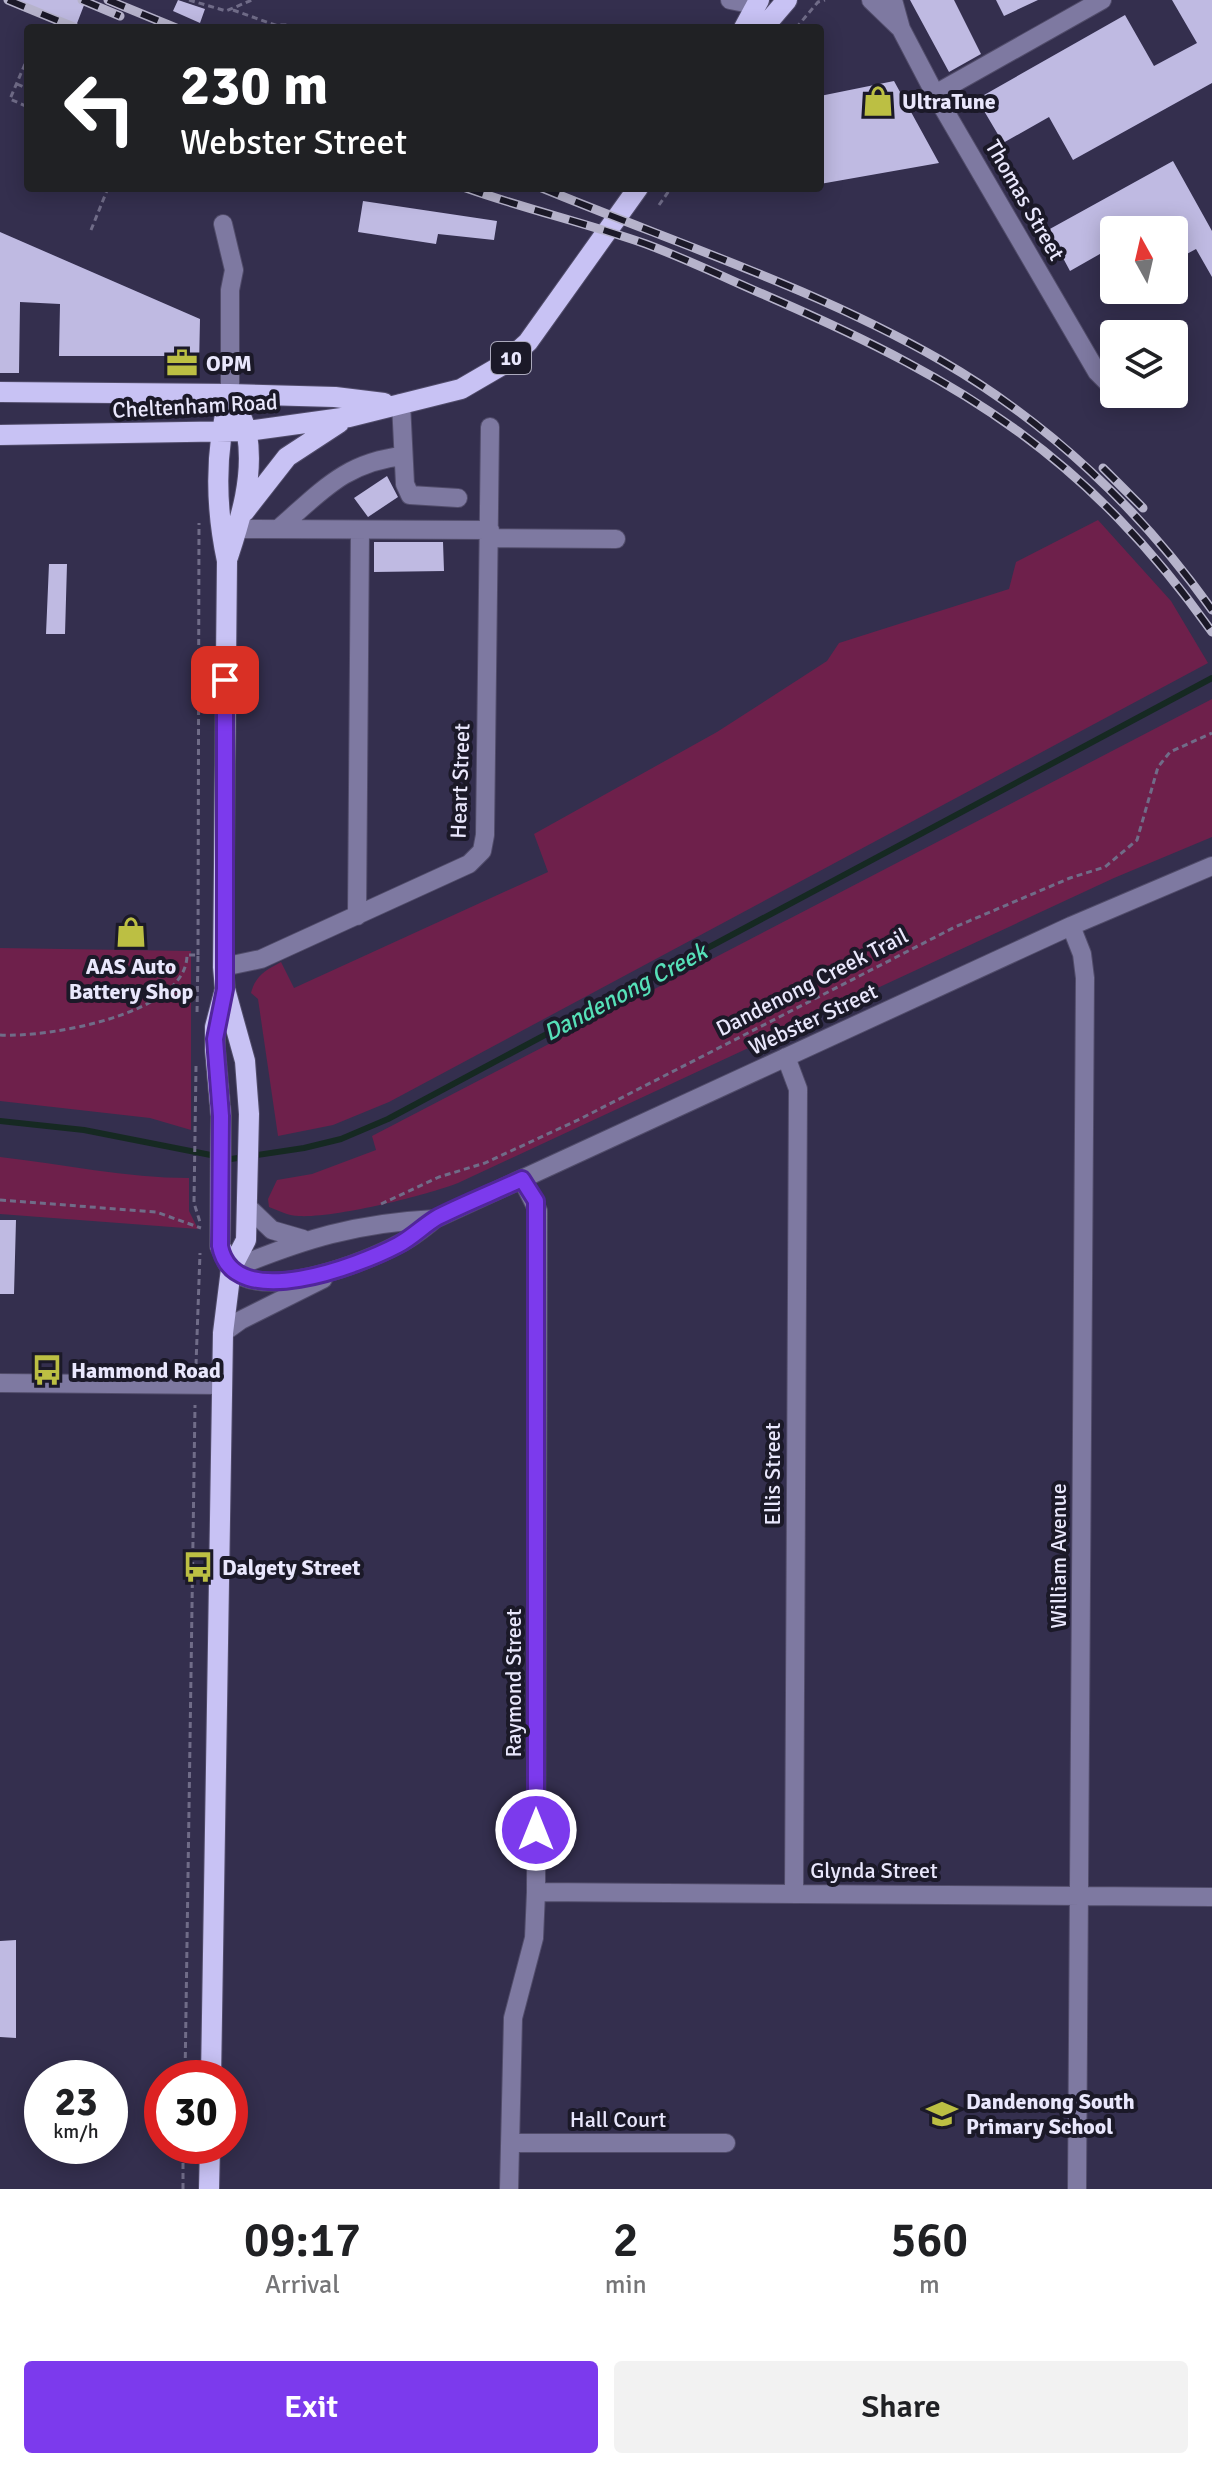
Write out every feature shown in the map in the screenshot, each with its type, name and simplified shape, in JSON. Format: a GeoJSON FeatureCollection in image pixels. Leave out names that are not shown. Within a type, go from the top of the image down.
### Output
{"type":"FeatureCollection","features":[{"type":"Feature","properties":{"kind":"main road"},"geometry":{"type":"LineString","coordinates":[[775,15],[799,0]]}},
{"type":"Feature","properties":{"kind":"main road"},"geometry":{"type":"LineString","coordinates":[[746,24],[757,2]]}},
{"type":"Feature","properties":{"kind":"main road","name":"Cheltenham Road"},"geometry":{"type":"LineString","coordinates":[[0,435],[247,431],[349,417],[461,389],[512,358],[537,331],[635,192]]}},
{"type":"Feature","properties":{"kind":"main road","name":"Cheltenham Road"},"geometry":{"type":"LineString","coordinates":[[0,392],[335,397],[395,404]]}},
{"type":"Feature","properties":{"kind":"main road"},"geometry":{"type":"LineString","coordinates":[[227,561],[240,522],[247,477],[247,431],[230,394]]}},
{"type":"Feature","properties":{"kind":"main road"},"geometry":{"type":"LineString","coordinates":[[211,2060],[223,1333],[231,1269],[245,1244],[249,1204],[249,1114],[242,1041],[225,989],[223,967],[227,561],[219,511],[219,433],[230,394]]}},
{"type":"Feature","properties":{"kind":"main road"},"geometry":{"type":"LineString","coordinates":[[240,522],[291,453],[349,417]]}},
{"type":"Feature","properties":{"kind":"main road"},"geometry":{"type":"LineString","coordinates":[[225,989],[215,1039],[221,1116],[220,1246],[231,1269]]}},
{"type":"Feature","properties":{"kind":"main road"},"geometry":{"type":"LineString","coordinates":[[209,2189],[210,2164]]}},
{"type":"Feature","properties":{"kind":"street"},"geometry":{"type":"LineString","coordinates":[[730,0],[757,2]]}},
{"type":"Feature","properties":{"kind":"street","name":"Thomas Street"},"geometry":{"type":"LineString","coordinates":[[871,0],[901,29]]}},
{"type":"Feature","properties":{"kind":"street","name":"Thomas Street"},"geometry":{"type":"LineString","coordinates":[[893,0],[901,29],[935,94],[1100,375]]}},
{"type":"Feature","properties":{"kind":"street"},"geometry":{"type":"LineString","coordinates":[[935,94],[1102,0]]}},
{"type":"Feature","properties":{"kind":"street"},"geometry":{"type":"LineString","coordinates":[[223,224],[233,266],[230,290],[230,394]]}},
{"type":"Feature","properties":{"kind":"street"},"geometry":{"type":"LineString","coordinates":[[395,404],[405,484],[410,495],[458,498]]}},
{"type":"Feature","properties":{"kind":"street","name":"Heart Street"},"geometry":{"type":"LineString","coordinates":[[223,967],[261,959],[357,916],[469,864],[483,847],[490,427]]}},
{"type":"Feature","properties":{"kind":"street"},"geometry":{"type":"LineString","coordinates":[[278,529],[353,467],[376,459],[403,456]]}},
{"type":"Feature","properties":{"kind":"street"},"geometry":{"type":"LineString","coordinates":[[240,522],[278,529],[616,539]]}},
{"type":"Feature","properties":{"kind":"street"},"geometry":{"type":"LineString","coordinates":[[357,916],[360,530]]}},
{"type":"Feature","properties":{"kind":"street","name":"Webster Street"},"geometry":{"type":"LineString","coordinates":[[223,1333],[241,1320],[347,1266],[397,1246],[435,1219],[1071,926],[1212,866]]}},
{"type":"Feature","properties":{"kind":"street","name":"William Avenue"},"geometry":{"type":"LineString","coordinates":[[1071,926],[1082,954],[1085,978],[1077,2189]]}},
{"type":"Feature","properties":{"kind":"street","name":"Ellis Street"},"geometry":{"type":"LineString","coordinates":[[786,1057],[798,1089],[794,1894]]}},
{"type":"Feature","properties":{"kind":"street","name":"Raymond Street"},"geometry":{"type":"LineString","coordinates":[[509,2189],[513,2018],[531,1953],[536,1892],[538,1211],[522,1179]]}},
{"type":"Feature","properties":{"kind":"street"},"geometry":{"type":"LineString","coordinates":[[249,1204],[276,1233],[306,1239]]}},
{"type":"Feature","properties":{"kind":"street","name":"Webster Street"},"geometry":{"type":"LineString","coordinates":[[231,1269],[306,1239],[393,1221],[435,1219]]}},
{"type":"Feature","properties":{"kind":"street","name":"Webster Street"},"geometry":{"type":"LineString","coordinates":[[231,1269],[245,1278],[285,1280],[347,1266]]}},
{"type":"Feature","properties":{"kind":"street"},"geometry":{"type":"LineString","coordinates":[[0,1383],[221,1385]]}},
{"type":"Feature","properties":{"kind":"street","name":"Glynda Street"},"geometry":{"type":"LineString","coordinates":[[536,1892],[1212,1897]]}},
{"type":"Feature","properties":{"kind":"street","name":"Hall Court"},"geometry":{"type":"LineString","coordinates":[[510,2143],[726,2143]]}},
{"type":"Feature","properties":{"kind":"path"},"geometry":{"type":"LineString","coordinates":[[189,0],[211,10],[233,10],[272,24]]}},
{"type":"Feature","properties":{"kind":"path"},"geometry":{"type":"LineString","coordinates":[[233,10],[252,0]]}},
{"type":"Feature","properties":{"kind":"path"},"geometry":{"type":"LineString","coordinates":[[799,24],[818,2],[825,0]]}},
{"type":"Feature","properties":{"kind":"path"},"geometry":{"type":"LineString","coordinates":[[24,66],[10,99],[24,105]]}},
{"type":"Feature","properties":{"kind":"path"},"geometry":{"type":"LineString","coordinates":[[16,84],[24,87]]}},
{"type":"Feature","properties":{"kind":"path"},"geometry":{"type":"LineString","coordinates":[[91,230],[106,192]]}},
{"type":"Feature","properties":{"kind":"path"},"geometry":{"type":"LineString","coordinates":[[659,205],[668,192]]}},
{"type":"Feature","properties":{"kind":"path","name":"Dandenong Creek Trail"},"geometry":{"type":"LineString","coordinates":[[378,1206],[439,1177],[485,1163],[619,1100],[955,927],[1059,882],[1105,867],[1137,840],[1158,767],[1170,752],[1212,733]]}},
{"type":"Feature","properties":{"kind":"path"},"geometry":{"type":"LineString","coordinates":[[0,1035],[91,1024],[129,1013],[169,989],[186,968],[187,955],[198,955],[197,1015]]}},
{"type":"Feature","properties":{"kind":"path"},"geometry":{"type":"LineString","coordinates":[[194,1203],[196,1061]]}},
{"type":"Feature","properties":{"kind":"path"},"geometry":{"type":"LineString","coordinates":[[0,1200],[156,1212],[201,1228]]}},
{"type":"Feature","properties":{"kind":"path"},"geometry":{"type":"LineString","coordinates":[[185,2060],[199,1283]]}},
{"type":"Feature","properties":{"kind":"path"},"geometry":{"type":"LineString","coordinates":[[183,2164],[183,2189]]}},
{"type":"Feature","properties":{"kind":"shaded area"},"geometry":{"type":"Polygon","coordinates":[[[1098,520],[1171,601],[1208,663],[389,1102],[333,1125],[278,1136],[258,999],[251,993],[255,982],[266,971],[281,962],[294,988],[548,872],[534,834],[717,732],[827,661],[839,643],[1009,589],[1016,562],[1098,520]]]}},
{"type":"Feature","properties":{"kind":"shaded area"},"geometry":{"type":"Polygon","coordinates":[[[1212,699],[1212,837],[1114,878],[458,1183],[402,1200],[334,1214],[295,1216],[269,1207],[268,1199],[277,1180],[312,1174],[376,1150],[372,1136],[1212,699]]]}},
{"type":"Feature","properties":{"kind":"shaded area"},"geometry":{"type":"Polygon","coordinates":[[[0,948],[191,951],[191,1130],[150,1118],[0,1101],[0,948]]]}},
{"type":"Feature","properties":{"kind":"shaded area"},"geometry":{"type":"Polygon","coordinates":[[[0,1157],[118,1173],[189,1178],[189,1211],[198,1229],[0,1214],[0,1157]]]}},
{"type":"Feature","properties":{"kind":"building"},"geometry":{"type":"Polygon","coordinates":[[[14,0],[86,0],[77,24],[14,0]]]}},
{"type":"Feature","properties":{"kind":"building"},"geometry":{"type":"Polygon","coordinates":[[[178,0],[205,9],[200,23],[173,11],[178,0]]]}},
{"type":"Feature","properties":{"kind":"building"},"geometry":{"type":"Polygon","coordinates":[[[910,0],[954,0],[981,54],[949,72],[910,0]]]}},
{"type":"Feature","properties":{"kind":"building"},"geometry":{"type":"Polygon","coordinates":[[[996,0],[1038,0],[1004,16],[996,0]]]}},
{"type":"Feature","properties":{"kind":"building"},"geometry":{"type":"Polygon","coordinates":[[[1172,0],[1212,0],[1212,83],[1073,160],[1049,117],[1003,143],[977,99],[1125,15],[1154,66],[1197,43],[1172,0]]]}},
{"type":"Feature","properties":{"kind":"building"},"geometry":{"type":"Polygon","coordinates":[[[894,81],[939,163],[824,183],[824,95],[894,81]]]}},
{"type":"Feature","properties":{"kind":"building"},"geometry":{"type":"Polygon","coordinates":[[[1173,161],[1212,231],[1212,277],[1196,249],[1188,253],[1188,216],[1100,216],[1100,254],[1070,271],[1048,230],[1173,161]]]}},
{"type":"Feature","properties":{"kind":"building"},"geometry":{"type":"Polygon","coordinates":[[[363,201],[497,221],[494,240],[438,234],[436,244],[358,232],[363,201]]]}},
{"type":"Feature","properties":{"kind":"building"},"geometry":{"type":"Polygon","coordinates":[[[0,232],[200,319],[199,366],[191,374],[170,373],[169,356],[59,356],[60,304],[20,302],[19,373],[0,373],[0,232]]]}},
{"type":"Feature","properties":{"kind":"building"},"geometry":{"type":"Polygon","coordinates":[[[387,476],[398,497],[368,517],[354,498],[387,476]]]}},
{"type":"Feature","properties":{"kind":"building"},"geometry":{"type":"Polygon","coordinates":[[[374,542],[443,542],[444,571],[374,572],[374,542]]]}},
{"type":"Feature","properties":{"kind":"building"},"geometry":{"type":"Polygon","coordinates":[[[49,564],[67,564],[65,634],[46,634],[49,564]]]}},
{"type":"Feature","properties":{"kind":"building"},"geometry":{"type":"Polygon","coordinates":[[[0,1220],[16,1220],[14,1294],[0,1294],[0,1220]]]}},
{"type":"Feature","properties":{"kind":"building"},"geometry":{"type":"Polygon","coordinates":[[[16,1940],[16,2038],[0,2037],[0,1941],[16,1940]]]}},
{"type":"Feature","properties":{"kind":"waterway","name":"Dandenong Creek"},"geometry":{"type":"LineString","coordinates":[[0,1121],[84,1130],[231,1159],[341,1139],[388,1119],[1212,678]]}},
{"type":"Feature","properties":{"kind":"railway"},"geometry":{"type":"LineString","coordinates":[[8,0],[66,24]]}},
{"type":"Feature","properties":{"kind":"railway"},"geometry":{"type":"LineString","coordinates":[[82,0],[120,16]]}},
{"type":"Feature","properties":{"kind":"railway"},"geometry":{"type":"LineString","coordinates":[[108,0],[166,24]]}},
{"type":"Feature","properties":{"kind":"railway"},"geometry":{"type":"LineString","coordinates":[[478,192],[623,236],[678,257],[843,330],[964,395],[1070,472],[1119,519],[1166,571],[1212,632]]}},
{"type":"Feature","properties":{"kind":"railway"},"geometry":{"type":"LineString","coordinates":[[552,192],[845,311],[942,361],[981,385],[1056,441],[1124,504],[1212,610]]}},
{"type":"Feature","properties":{"kind":"railway"},"geometry":{"type":"LineString","coordinates":[[1103,468],[1143,508]]}},
{"type":"Feature","properties":{"kind":"place","name":"UltraTune"},"geometry":{"type":"Point","coordinates":[878,101]}},
{"type":"Feature","properties":{"kind":"place","name":"OPM"},"geometry":{"type":"Point","coordinates":[182,363]}},
{"type":"Feature","properties":{"kind":"place","name":"AAS Auto Battery Shop"},"geometry":{"type":"Point","coordinates":[131,932]}},
{"type":"Feature","properties":{"kind":"place","name":"Hammond Road"},"geometry":{"type":"Point","coordinates":[47,1370]}},
{"type":"Feature","properties":{"kind":"place","name":"Dalgety Street"},"geometry":{"type":"Point","coordinates":[198,1567]}},
{"type":"Feature","properties":{"kind":"place","name":"Dandenong South Primary School"},"geometry":{"type":"Point","coordinates":[942,2114]}},
{"type":"Feature","properties":{"kind":"route"},"geometry":{"type":"LineString","coordinates":[[225,680],[222,917],[225,989],[215,1027],[221,1116],[220,1246],[224,1259],[235,1273],[245,1278],[285,1280],[324,1274],[397,1246],[435,1219],[522,1179],[536,1201],[536,1830]]}}]}
